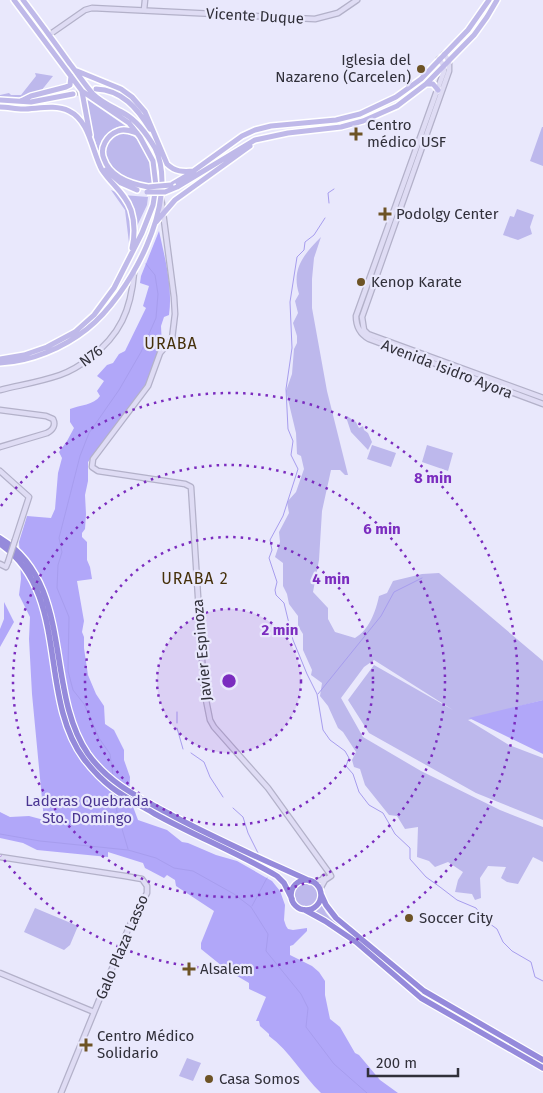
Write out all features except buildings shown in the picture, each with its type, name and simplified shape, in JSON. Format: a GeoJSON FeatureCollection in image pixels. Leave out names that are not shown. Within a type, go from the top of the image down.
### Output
{"type":"FeatureCollection","features":[{"type":"Feature","properties":{"kind":"highway"},"geometry":{"type":"LineString","coordinates":[[0,538],[16,551],[27,564],[44,595],[52,618],[67,703],[73,723],[80,740],[89,754],[110,778],[114,787],[263,860],[312,881],[321,892],[326,905],[336,918],[424,990],[543,1060]]}},
{"type":"Feature","properties":{"kind":"highway"},"geometry":{"type":"LineString","coordinates":[[0,544],[18,560],[36,590],[47,625],[62,708],[70,735],[83,757],[119,794],[184,830],[277,876],[284,883],[296,906],[325,921],[356,942],[421,998],[543,1068]]}},
{"type":"Feature","properties":{"kind":"highway"},"geometry":{"type":"LineString","coordinates":[[292,899],[294,886],[301,881],[312,881]]}},
{"type":"Feature","properties":{"kind":"highway"},"geometry":{"type":"LineString","coordinates":[[305,910],[317,906],[321,898],[321,892]]}},
{"type":"Feature","properties":{"kind":"main road"},"geometry":{"type":"LineString","coordinates":[[0,359],[15,358],[36,351],[75,332],[94,315],[105,302],[119,279],[148,220],[156,186],[153,161],[148,148],[137,133],[124,120],[82,91],[14,0]]}},
{"type":"Feature","properties":{"kind":"main road"},"geometry":{"type":"LineString","coordinates":[[23,0],[97,98],[127,115],[148,136]]}},
{"type":"Feature","properties":{"kind":"main road"},"geometry":{"type":"LineString","coordinates":[[177,185],[242,136],[255,130],[270,126],[336,120],[360,114],[379,106],[412,86],[475,22],[489,0]]}},
{"type":"Feature","properties":{"kind":"main road"},"geometry":{"type":"LineString","coordinates":[[114,182],[137,190],[165,192],[200,174],[255,140],[268,136],[329,129],[363,121],[398,106],[426,84],[450,61],[481,26],[497,0]]}},
{"type":"Feature","properties":{"kind":"main road"},"geometry":{"type":"LineString","coordinates":[[73,68],[121,89],[132,97],[145,112],[167,164],[178,171],[195,170]]}},
{"type":"Feature","properties":{"kind":"main road"},"geometry":{"type":"LineString","coordinates":[[20,102],[31,96],[70,85],[71,76]]}},
{"type":"Feature","properties":{"kind":"main road"},"geometry":{"type":"LineString","coordinates":[[426,84],[433,84],[438,90]]}},
{"type":"Feature","properties":{"kind":"main road"},"geometry":{"type":"LineString","coordinates":[[96,89],[108,90],[130,103],[142,117],[156,140]]}},
{"type":"Feature","properties":{"kind":"main road"},"geometry":{"type":"LineString","coordinates":[[82,91],[91,136],[101,164],[115,178],[137,190]]}},
{"type":"Feature","properties":{"kind":"main road"},"geometry":{"type":"LineString","coordinates":[[0,100],[35,102],[74,94]]}},
{"type":"Feature","properties":{"kind":"main road"},"geometry":{"type":"LineString","coordinates":[[0,107],[23,109],[60,108],[71,112],[83,124],[103,172],[114,182],[127,201],[134,219],[134,233],[128,269],[134,272]]}},
{"type":"Feature","properties":{"kind":"main road"},"geometry":{"type":"LineString","coordinates":[[142,117],[160,166],[161,195],[155,225]]}},
{"type":"Feature","properties":{"kind":"main road"},"geometry":{"type":"LineString","coordinates":[[137,133],[131,130],[118,130],[110,136],[103,146],[104,160],[109,168],[120,178],[147,190]]}},
{"type":"Feature","properties":{"kind":"main road"},"geometry":{"type":"LineString","coordinates":[[0,363],[37,355],[77,336],[98,319],[134,272],[155,225],[164,211],[175,200],[235,156],[268,136]]}},
{"type":"Feature","properties":{"kind":"main road"},"geometry":{"type":"LineString","coordinates":[[119,279],[125,274],[128,276],[128,281]]}},
{"type":"Feature","properties":{"kind":"street"},"geometry":{"type":"LineString","coordinates":[[144,10],[145,0]]}},
{"type":"Feature","properties":{"kind":"street","name":"Vicente Duque"},"geometry":{"type":"LineString","coordinates":[[50,36],[92,8],[315,19],[338,13],[357,0]]}},
{"type":"Feature","properties":{"kind":"street"},"geometry":{"type":"LineString","coordinates":[[444,54],[450,61]]}},
{"type":"Feature","properties":{"kind":"street"},"geometry":{"type":"LineString","coordinates":[[438,90],[444,66],[440,59]]}},
{"type":"Feature","properties":{"kind":"street","name":"Avenida Isidro Ayora"},"geometry":{"type":"LineString","coordinates":[[450,61],[449,71],[362,317],[364,330],[368,334],[394,344],[543,398]]}},
{"type":"Feature","properties":{"kind":"street","name":"Avenida Isidro Ayora"},"geometry":{"type":"LineString","coordinates":[[438,90],[356,316],[357,326],[360,332],[369,339],[543,404]]}},
{"type":"Feature","properties":{"kind":"street","name":"Javier Espinoza"},"geometry":{"type":"LineString","coordinates":[[161,195],[175,314],[172,339],[160,353],[150,383],[93,459],[92,467],[98,472],[185,484],[190,487],[204,690],[210,720],[214,728],[268,788],[330,874]]}},
{"type":"Feature","properties":{"kind":"street"},"geometry":{"type":"LineString","coordinates":[[155,225],[160,219],[163,220],[166,228]]}},
{"type":"Feature","properties":{"kind":"street","name":"N76"},"geometry":{"type":"LineString","coordinates":[[0,390],[61,374],[80,365],[104,347],[117,331],[127,310],[131,297],[134,272]]}},
{"type":"Feature","properties":{"kind":"street"},"geometry":{"type":"LineString","coordinates":[[0,410],[46,416],[53,419],[54,424],[53,429],[47,433],[0,448]]}},
{"type":"Feature","properties":{"kind":"street"},"geometry":{"type":"LineString","coordinates":[[0,471],[30,497],[6,568],[0,564]]}},
{"type":"Feature","properties":{"kind":"street","name":"Galo Plaza Lasso"},"geometry":{"type":"LineString","coordinates":[[0,857],[126,876],[142,879],[146,882],[146,893],[60,1093]]}},
{"type":"Feature","properties":{"kind":"street"},"geometry":{"type":"LineString","coordinates":[[312,881],[322,880],[330,874]]}},
{"type":"Feature","properties":{"kind":"street"},"geometry":{"type":"LineString","coordinates":[[321,892],[325,880],[330,874]]}},
{"type":"Feature","properties":{"kind":"street"},"geometry":{"type":"LineString","coordinates":[[0,973],[94,1012]]}},
{"type":"Feature","properties":{"kind":"shaded area"},"geometry":{"type":"Polygon","coordinates":[[[35,73],[53,76],[41,91],[22,99],[0,97],[0,95],[9,93],[11,95],[21,95],[36,76],[35,73]]]}},
{"type":"Feature","properties":{"kind":"shaded area"},"geometry":{"type":"Polygon","coordinates":[[[85,98],[127,127],[115,129],[107,135],[102,145],[100,157],[90,124],[85,98]]]}},
{"type":"Feature","properties":{"kind":"shaded area"},"geometry":{"type":"Polygon","coordinates":[[[543,127],[543,166],[530,161],[543,127]]]}},
{"type":"Feature","properties":{"kind":"shaded area"},"geometry":{"type":"Polygon","coordinates":[[[119,133],[135,137],[146,150],[151,167],[152,184],[129,179],[121,175],[110,165],[106,158],[106,144],[119,133]]]}},
{"type":"Feature","properties":{"kind":"shaded area"},"geometry":{"type":"Polygon","coordinates":[[[111,190],[123,195],[148,197],[147,205],[129,243],[125,210],[111,190]]]}},
{"type":"Feature","properties":{"kind":"shaded area"},"geometry":{"type":"Polygon","coordinates":[[[517,209],[534,215],[530,227],[532,234],[518,240],[503,235],[510,216],[514,217],[517,209]]]}},
{"type":"Feature","properties":{"kind":"shaded area"},"geometry":{"type":"Polygon","coordinates":[[[321,237],[314,258],[312,308],[327,391],[348,475],[345,475],[340,470],[331,470],[322,511],[319,560],[313,592],[328,608],[328,619],[335,632],[355,638],[368,625],[374,614],[379,596],[387,593],[393,581],[422,574],[439,573],[543,661],[543,700],[468,720],[509,745],[543,758],[543,820],[476,793],[369,733],[348,700],[374,665],[453,710],[374,660],[364,667],[341,698],[363,737],[421,771],[500,810],[543,827],[543,862],[533,857],[518,884],[507,882],[501,878],[506,867],[488,866],[480,878],[481,898],[475,900],[472,894],[455,892],[458,880],[463,872],[448,862],[435,867],[429,861],[417,857],[418,827],[405,829],[397,816],[389,815],[365,785],[360,769],[354,767],[352,760],[356,752],[343,732],[338,728],[328,706],[320,696],[322,683],[311,675],[312,670],[303,650],[303,634],[298,626],[298,616],[289,604],[283,586],[283,563],[275,557],[280,542],[279,532],[289,513],[287,502],[296,492],[304,469],[301,456],[297,454],[296,433],[286,391],[292,374],[294,349],[297,343],[293,323],[298,313],[295,301],[299,294],[297,285],[298,269],[304,256],[321,237]]]}},
{"type":"Feature","properties":{"kind":"shaded area"},"geometry":{"type":"Polygon","coordinates":[[[347,416],[356,422],[359,428],[363,426],[364,430],[368,433],[372,442],[368,450],[351,432],[347,416]]]}},
{"type":"Feature","properties":{"kind":"shaded area"},"geometry":{"type":"Polygon","coordinates":[[[372,445],[396,453],[391,467],[367,459],[372,445]]]}},
{"type":"Feature","properties":{"kind":"shaded area"},"geometry":{"type":"Polygon","coordinates":[[[427,445],[453,453],[448,471],[422,462],[427,445]]]}},
{"type":"Feature","properties":{"kind":"shaded area"},"geometry":{"type":"Polygon","coordinates":[[[306,883],[315,886],[318,895],[315,904],[306,907],[297,904],[294,895],[297,886],[306,883]]]}},
{"type":"Feature","properties":{"kind":"shaded area"},"geometry":{"type":"Polygon","coordinates":[[[321,904],[330,918],[420,991],[543,1062],[543,1064],[419,993],[346,931],[313,911],[321,904]]]}},
{"type":"Feature","properties":{"kind":"shaded area"},"geometry":{"type":"Polygon","coordinates":[[[35,908],[78,926],[70,945],[64,950],[24,932],[35,908]]]}},
{"type":"Feature","properties":{"kind":"shaded area"},"geometry":{"type":"Polygon","coordinates":[[[187,1058],[201,1063],[193,1081],[179,1076],[187,1058]]]}},
{"type":"Feature","properties":{"kind":"green space","name":"Laderas Quebrada Sto. Domingo"},"geometry":{"type":"Polygon","coordinates":[[[159,231],[168,273],[170,294],[169,315],[164,317],[161,326],[162,346],[148,381],[88,462],[88,481],[85,495],[85,529],[82,537],[87,542],[87,560],[92,579],[77,581],[84,621],[82,632],[88,675],[96,694],[104,706],[105,724],[114,730],[124,750],[124,760],[130,777],[129,796],[138,820],[167,830],[182,842],[237,861],[272,881],[280,891],[285,905],[284,920],[288,929],[307,928],[307,931],[290,946],[290,955],[312,966],[319,972],[325,981],[325,995],[330,1019],[340,1027],[355,1053],[359,1055],[380,1080],[398,1093],[321,1093],[283,1049],[260,1026],[259,1021],[256,1021],[266,997],[249,989],[249,983],[227,970],[201,949],[201,943],[214,911],[176,886],[175,880],[167,875],[164,878],[145,868],[143,863],[108,852],[108,857],[37,850],[23,843],[0,838],[0,812],[10,817],[29,816],[44,820],[32,694],[29,639],[30,617],[19,595],[21,579],[19,542],[27,516],[51,518],[55,509],[58,473],[62,458],[59,452],[74,428],[70,422],[70,409],[91,403],[100,396],[97,391],[104,381],[97,376],[107,365],[113,363],[119,354],[125,351],[146,308],[143,306],[149,286],[140,283],[141,276],[159,231]]]}},
{"type":"Feature","properties":{"kind":"green space"},"geometry":{"type":"Polygon","coordinates":[[[4,602],[14,622],[0,647],[0,629],[4,619],[4,602]]]}},
{"type":"Feature","properties":{"kind":"green space"},"geometry":{"type":"Polygon","coordinates":[[[543,700],[543,754],[469,718],[543,700]]]}},
{"type":"Feature","properties":{"kind":"waterway"},"geometry":{"type":"LineString","coordinates":[[329,203],[328,193],[334,189]]}},
{"type":"Feature","properties":{"kind":"waterway"},"geometry":{"type":"LineString","coordinates":[[325,218],[314,235],[305,242],[304,250],[297,257],[290,302],[292,348],[286,389],[288,429],[293,441],[291,455],[298,469],[283,516],[270,540],[272,550],[269,558],[277,582],[276,595],[284,603],[293,640],[317,694],[323,730],[330,740],[345,751],[349,758],[346,766],[353,774],[359,792],[369,805],[383,813],[395,834],[410,848],[410,859],[426,877],[457,900],[476,908],[486,921],[497,929],[503,942],[512,951],[531,962],[535,977],[543,981]]}},
{"type":"Feature","properties":{"kind":"waterway"},"geometry":{"type":"LineString","coordinates":[[113,776],[110,754],[99,738],[84,704],[73,690],[68,671],[69,617],[57,588],[58,565],[62,552],[59,538],[80,456],[89,433],[119,390],[141,352],[156,318],[158,294],[155,275],[146,264]]}},
{"type":"Feature","properties":{"kind":"waterway"},"geometry":{"type":"LineString","coordinates":[[318,694],[381,616],[394,592],[422,578]]}},
{"type":"Feature","properties":{"kind":"waterway"},"geometry":{"type":"LineString","coordinates":[[177,712],[177,723]]}},
{"type":"Feature","properties":{"kind":"waterway"},"geometry":{"type":"LineString","coordinates":[[177,728],[183,749]]}},
{"type":"Feature","properties":{"kind":"waterway"},"geometry":{"type":"LineString","coordinates":[[191,753],[204,762],[210,777],[223,797]]}},
{"type":"Feature","properties":{"kind":"waterway"},"geometry":{"type":"LineString","coordinates":[[115,799],[128,849]]}},
{"type":"Feature","properties":{"kind":"waterway"},"geometry":{"type":"LineString","coordinates":[[233,808],[243,817],[248,833],[259,855]]}},
{"type":"Feature","properties":{"kind":"waterway"},"geometry":{"type":"LineString","coordinates":[[0,834],[40,841],[128,850],[156,858],[174,868],[193,871],[234,894],[251,907],[268,934],[266,951],[301,994],[308,1008],[306,1027],[334,1064],[367,1093]]}},
{"type":"Feature","properties":{"kind":"waterway"},"geometry":{"type":"LineString","coordinates":[[252,906],[267,878]]}},
{"type":"Feature","properties":{"kind":"tunnel"},"geometry":{"type":"LineString","coordinates":[[73,94],[96,89]]}},
{"type":"Feature","properties":{"kind":"place","name":"Iglesia del Nazareno (Carcelen)"},"geometry":{"type":"Point","coordinates":[421,69]}},
{"type":"Feature","properties":{"kind":"place","name":"Centro médico USF"},"geometry":{"type":"Point","coordinates":[356,134]}},
{"type":"Feature","properties":{"kind":"place","name":"Podolgy Center"},"geometry":{"type":"Point","coordinates":[385,214]}},
{"type":"Feature","properties":{"kind":"place","name":"Kenop Karate"},"geometry":{"type":"Point","coordinates":[361,282]}},
{"type":"Feature","properties":{"kind":"place","name":"Soccer City"},"geometry":{"type":"Point","coordinates":[409,918]}},
{"type":"Feature","properties":{"kind":"place","name":"Alsalem"},"geometry":{"type":"Point","coordinates":[189,969]}},
{"type":"Feature","properties":{"kind":"place","name":"Centro Médico Solidario"},"geometry":{"type":"Point","coordinates":[86,1045]}},
{"type":"Feature","properties":{"kind":"place","name":"Casa Somos"},"geometry":{"type":"Point","coordinates":[209,1079]}},
{"type":"Feature","properties":{"kind":"district","name":"URABA"},"geometry":{"type":"Point","coordinates":[171,343]}},
{"type":"Feature","properties":{"kind":"district","name":"URABA 2"},"geometry":{"type":"Point","coordinates":[195,578]}}]}
